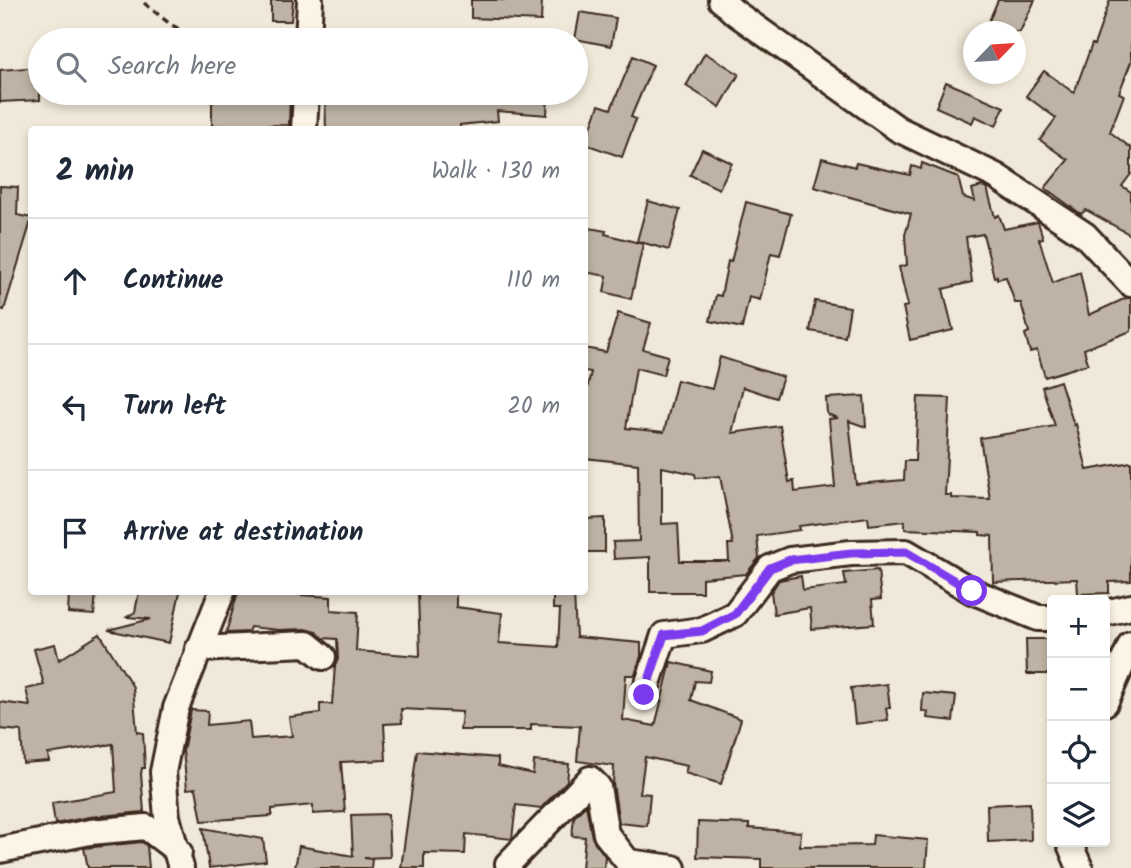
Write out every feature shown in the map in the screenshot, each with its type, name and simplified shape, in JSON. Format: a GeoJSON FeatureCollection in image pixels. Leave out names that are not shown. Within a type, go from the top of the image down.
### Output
{"type":"FeatureCollection","features":[{"type":"Feature","properties":{"kind":"street"},"geometry":{"type":"LineString","coordinates":[[309,28],[310,0]]}},
{"type":"Feature","properties":{"kind":"street"},"geometry":{"type":"LineString","coordinates":[[721,0],[898,129],[996,176],[1085,234],[1131,284]]}},
{"type":"Feature","properties":{"kind":"street"},"geometry":{"type":"LineString","coordinates":[[304,126],[305,105]]}},
{"type":"Feature","properties":{"kind":"street"},"geometry":{"type":"LineString","coordinates":[[644,695],[664,635],[702,631],[735,614],[770,568],[790,560],[851,553],[906,552],[972,591],[1038,618],[1047,618]]}},
{"type":"Feature","properties":{"kind":"street"},"geometry":{"type":"LineString","coordinates":[[180,860],[167,817],[163,772],[176,708],[221,595]]}},
{"type":"Feature","properties":{"kind":"street"},"geometry":{"type":"LineString","coordinates":[[1110,612],[1131,607]]}},
{"type":"Feature","properties":{"kind":"street"},"geometry":{"type":"LineString","coordinates":[[198,649],[307,644],[323,657]]}},
{"type":"Feature","properties":{"kind":"street"},"geometry":{"type":"LineString","coordinates":[[1110,692],[1131,644]]}},
{"type":"Feature","properties":{"kind":"street"},"geometry":{"type":"LineString","coordinates":[[509,868],[508,864],[590,779],[598,787],[606,834],[628,862],[673,868]]}},
{"type":"Feature","properties":{"kind":"street"},"geometry":{"type":"LineString","coordinates":[[0,850],[90,832],[146,827],[180,860]]}},
{"type":"Feature","properties":{"kind":"street"},"geometry":{"type":"LineString","coordinates":[[1071,847],[1080,868]]}},
{"type":"Feature","properties":{"kind":"path"},"geometry":{"type":"LineString","coordinates":[[144,2],[177,28]]}},
{"type":"Feature","properties":{"kind":"building"},"geometry":{"type":"Polygon","coordinates":[[[271,0],[293,0],[291,21],[271,21],[271,0]]]}},
{"type":"Feature","properties":{"kind":"building"},"geometry":{"type":"Polygon","coordinates":[[[471,0],[542,0],[541,21],[471,18],[471,0]]]}},
{"type":"Feature","properties":{"kind":"building"},"geometry":{"type":"Polygon","coordinates":[[[998,0],[1035,0],[1025,21],[989,21],[998,0]]]}},
{"type":"Feature","properties":{"kind":"building"},"geometry":{"type":"Polygon","coordinates":[[[1110,0],[1131,0],[1131,62],[1119,93],[1124,95],[1110,132],[1131,148],[1131,174],[1122,186],[1131,192],[1131,235],[1086,210],[1081,214],[1045,188],[1068,160],[1040,140],[1056,118],[1026,96],[1044,71],[1074,93],[1110,0]]]}},
{"type":"Feature","properties":{"kind":"building"},"geometry":{"type":"Polygon","coordinates":[[[580,12],[616,18],[611,46],[588,42],[588,28],[577,28],[580,12]]]}},
{"type":"Feature","properties":{"kind":"building"},"geometry":{"type":"Polygon","coordinates":[[[705,53],[739,74],[720,107],[686,86],[705,53]]]}},
{"type":"Feature","properties":{"kind":"building"},"geometry":{"type":"Polygon","coordinates":[[[633,56],[653,65],[631,117],[636,119],[622,157],[588,145],[588,136],[599,105],[611,109],[633,56]]]}},
{"type":"Feature","properties":{"kind":"building"},"geometry":{"type":"Polygon","coordinates":[[[28,68],[28,101],[0,102],[0,70],[28,68]]]}},
{"type":"Feature","properties":{"kind":"building"},"geometry":{"type":"Polygon","coordinates":[[[946,82],[1004,107],[996,126],[975,116],[972,123],[936,107],[946,82]]]}},
{"type":"Feature","properties":{"kind":"building"},"geometry":{"type":"Polygon","coordinates":[[[212,105],[290,105],[289,125],[212,126],[212,105]]]}},
{"type":"Feature","properties":{"kind":"building"},"geometry":{"type":"Polygon","coordinates":[[[325,105],[547,105],[547,115],[497,111],[498,121],[460,126],[326,126],[325,105]]]}},
{"type":"Feature","properties":{"kind":"building"},"geometry":{"type":"Polygon","coordinates":[[[702,149],[732,163],[719,189],[690,175],[702,149]]]}},
{"type":"Feature","properties":{"kind":"building"},"geometry":{"type":"Polygon","coordinates":[[[822,158],[855,167],[856,163],[910,175],[912,166],[921,169],[922,163],[958,177],[963,197],[975,201],[972,189],[982,186],[987,188],[995,217],[999,215],[1004,229],[1038,222],[1043,238],[1039,239],[1053,283],[1080,272],[1089,315],[1131,298],[1131,331],[1084,349],[1088,364],[1045,377],[1037,350],[1030,352],[1025,334],[1029,332],[1021,303],[1015,303],[1006,277],[994,277],[983,234],[966,237],[972,282],[943,289],[953,330],[910,340],[903,307],[908,306],[899,267],[907,265],[905,235],[911,214],[814,187],[822,158]]]}},
{"type":"Feature","properties":{"kind":"building"},"geometry":{"type":"Polygon","coordinates":[[[0,186],[18,187],[17,215],[28,217],[28,231],[4,310],[0,309],[0,186]]]}},
{"type":"Feature","properties":{"kind":"building"},"geometry":{"type":"Polygon","coordinates":[[[648,201],[680,210],[669,250],[637,241],[648,201]]]}},
{"type":"Feature","properties":{"kind":"building"},"geometry":{"type":"Polygon","coordinates":[[[746,202],[791,214],[780,255],[771,253],[760,300],[749,297],[742,328],[710,321],[716,295],[721,296],[728,261],[731,262],[746,202]]]}},
{"type":"Feature","properties":{"kind":"building"},"geometry":{"type":"Polygon","coordinates":[[[588,228],[643,244],[631,299],[604,292],[607,276],[588,273],[588,228]]]}},
{"type":"Feature","properties":{"kind":"building"},"geometry":{"type":"Polygon","coordinates":[[[815,301],[850,307],[845,337],[810,331],[815,301]]]}},
{"type":"Feature","properties":{"kind":"building"},"geometry":{"type":"Polygon","coordinates":[[[618,313],[651,323],[643,349],[668,356],[663,375],[636,368],[626,428],[664,432],[677,380],[712,389],[720,357],[783,377],[776,398],[743,387],[732,433],[780,426],[789,482],[794,481],[795,492],[835,487],[829,419],[838,418],[827,414],[826,398],[864,396],[866,427],[849,421],[856,484],[904,480],[905,461],[915,461],[918,397],[950,398],[945,495],[951,495],[951,498],[990,499],[980,438],[1055,426],[1042,387],[1060,381],[1074,425],[1076,424],[1087,470],[1131,462],[1131,581],[1109,582],[1109,593],[1078,594],[1077,579],[993,582],[992,536],[980,535],[980,532],[905,529],[905,521],[869,525],[868,517],[799,526],[800,530],[757,536],[759,558],[746,574],[702,578],[702,592],[650,592],[650,557],[614,559],[613,542],[639,541],[638,464],[588,458],[588,384],[591,372],[588,372],[588,349],[606,352],[618,313]],[[662,467],[662,524],[678,523],[680,561],[729,561],[728,544],[733,544],[720,476],[696,478],[695,474],[662,467]]]}},
{"type":"Feature","properties":{"kind":"building"},"geometry":{"type":"Polygon","coordinates":[[[605,518],[605,552],[588,552],[588,519],[605,518]]]}},
{"type":"Feature","properties":{"kind":"building"},"geometry":{"type":"Polygon","coordinates":[[[878,570],[881,599],[872,600],[874,624],[812,629],[810,608],[774,614],[771,592],[779,580],[801,576],[803,590],[846,585],[844,573],[878,570]]]}},
{"type":"Feature","properties":{"kind":"building"},"geometry":{"type":"Polygon","coordinates":[[[69,595],[96,595],[94,615],[68,613],[69,595]]]}},
{"type":"Feature","properties":{"kind":"building"},"geometry":{"type":"Polygon","coordinates":[[[138,595],[179,595],[169,643],[108,630],[151,619],[127,617],[135,612],[138,595]]]}},
{"type":"Feature","properties":{"kind":"building"},"geometry":{"type":"Polygon","coordinates":[[[237,595],[331,597],[331,610],[358,612],[356,651],[420,656],[418,595],[456,595],[456,607],[502,613],[499,643],[558,647],[560,609],[553,609],[553,595],[574,595],[576,637],[641,643],[641,656],[635,675],[626,675],[623,720],[655,726],[671,662],[711,671],[709,682],[695,681],[691,700],[741,719],[721,784],[685,773],[687,766],[645,757],[640,793],[650,794],[647,826],[619,823],[613,784],[614,766],[577,761],[580,726],[531,724],[531,730],[460,730],[462,712],[401,709],[402,723],[384,724],[386,760],[341,762],[345,812],[313,814],[313,805],[272,809],[272,816],[202,821],[196,788],[187,789],[183,751],[191,710],[208,711],[207,725],[249,721],[251,739],[292,736],[289,717],[320,713],[320,704],[332,704],[338,659],[337,639],[323,638],[306,629],[250,627],[248,632],[226,633],[237,595]]]}},
{"type":"Feature","properties":{"kind":"building"},"geometry":{"type":"Polygon","coordinates":[[[100,634],[133,687],[137,732],[143,733],[145,768],[142,768],[141,774],[144,812],[89,817],[55,824],[52,803],[116,792],[113,744],[48,754],[49,761],[23,763],[21,731],[0,729],[0,702],[30,706],[26,689],[44,685],[34,649],[55,644],[59,660],[100,634]]]}},
{"type":"Feature","properties":{"kind":"building"},"geometry":{"type":"Polygon","coordinates":[[[1026,639],[1047,639],[1047,674],[1027,674],[1026,639]]]}},
{"type":"Feature","properties":{"kind":"building"},"geometry":{"type":"Polygon","coordinates":[[[887,684],[890,708],[886,708],[888,720],[855,724],[851,688],[887,684]]]}},
{"type":"Feature","properties":{"kind":"building"},"geometry":{"type":"Polygon","coordinates":[[[923,693],[956,696],[953,721],[927,718],[928,712],[922,711],[923,693]]]}},
{"type":"Feature","properties":{"kind":"building"},"geometry":{"type":"Polygon","coordinates":[[[417,751],[498,758],[498,766],[533,774],[534,761],[569,764],[567,781],[541,808],[516,805],[512,839],[466,834],[465,854],[424,853],[424,868],[401,868],[417,751]]]}},
{"type":"Feature","properties":{"kind":"building"},"geometry":{"type":"Polygon","coordinates":[[[1030,803],[1031,840],[988,842],[987,805],[1030,803]]]}},
{"type":"Feature","properties":{"kind":"building"},"geometry":{"type":"Polygon","coordinates":[[[586,805],[592,837],[605,856],[604,868],[582,868],[585,837],[572,836],[574,817],[586,805]]]}},
{"type":"Feature","properties":{"kind":"building"},"geometry":{"type":"Polygon","coordinates":[[[388,814],[390,857],[364,858],[372,859],[371,868],[295,868],[299,846],[353,856],[351,815],[388,814]]]}},
{"type":"Feature","properties":{"kind":"building"},"geometry":{"type":"Polygon","coordinates":[[[698,822],[749,824],[749,828],[801,832],[800,846],[872,845],[873,835],[928,840],[926,868],[761,868],[761,859],[697,857],[698,822]]]}},
{"type":"Feature","properties":{"kind":"building"},"geometry":{"type":"Polygon","coordinates":[[[203,828],[263,839],[266,861],[209,868],[203,828]]]}},
{"type":"Feature","properties":{"kind":"building"},"geometry":{"type":"Polygon","coordinates":[[[142,842],[147,846],[149,868],[88,868],[84,848],[142,842]]]}},
{"type":"Feature","properties":{"kind":"route"},"geometry":{"type":"LineString","coordinates":[[644,695],[664,635],[702,631],[735,614],[770,568],[790,560],[851,553],[906,552],[972,591]]}}]}
